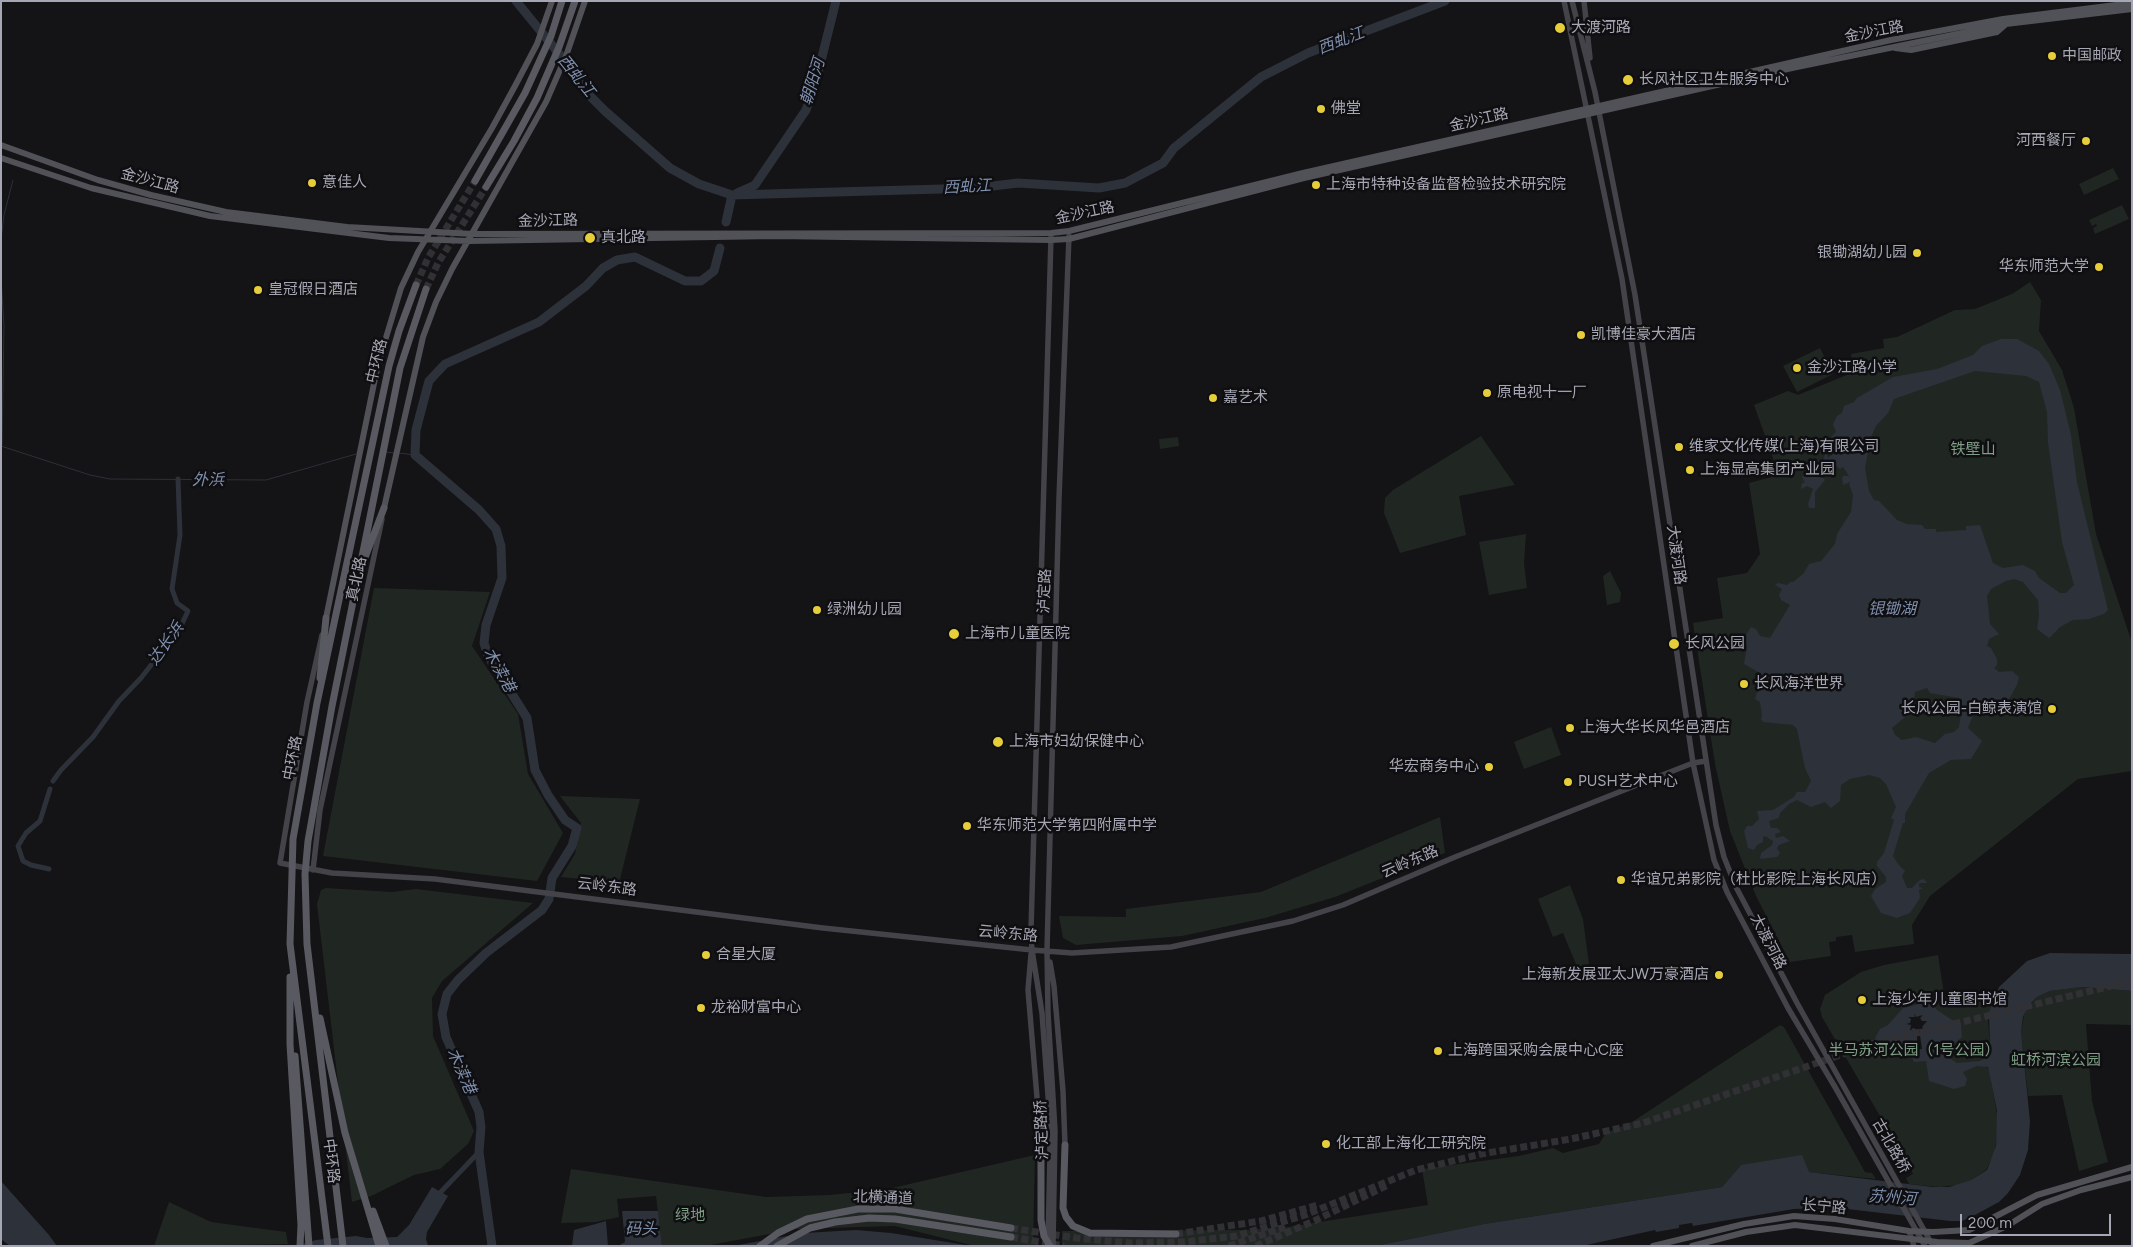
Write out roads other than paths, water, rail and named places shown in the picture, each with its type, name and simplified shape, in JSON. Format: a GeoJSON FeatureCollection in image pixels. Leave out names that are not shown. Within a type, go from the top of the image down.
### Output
{"type":"FeatureCollection","features":[{"type":"Feature","properties":{"kind":"highway"},"geometry":{"type":"LineString","coordinates":[[475,181],[504,134],[544,53],[562,1]]}},
{"type":"Feature","properties":{"kind":"highway"},"geometry":{"type":"LineString","coordinates":[[486,187],[537,98],[560,47],[575,1]]}},
{"type":"Feature","properties":{"kind":"highway","name":"中环路"},"geometry":{"type":"LineString","coordinates":[[328,1246],[290,944],[293,839],[317,703],[389,366],[399,331],[416,285]]}},
{"type":"Feature","properties":{"kind":"highway","name":"中环路"},"geometry":{"type":"LineString","coordinates":[[343,1246],[311,978],[305,909],[308,841],[332,706],[400,368],[426,289]]}},
{"type":"Feature","properties":{"kind":"highway"},"geometry":{"type":"LineString","coordinates":[[358,577],[384,508]]}},
{"type":"Feature","properties":{"kind":"highway"},"geometry":{"type":"LineString","coordinates":[[317,703],[326,618]]}},
{"type":"Feature","properties":{"kind":"highway"},"geometry":{"type":"LineString","coordinates":[[290,944],[295,1149],[301,1225],[300,1246]]}},
{"type":"Feature","properties":{"kind":"highway"},"geometry":{"type":"LineString","coordinates":[[311,978],[353,1163],[379,1246]]}},
{"type":"Feature","properties":{"kind":"highway"},"geometry":{"type":"LineString","coordinates":[[291,1006],[309,1246]]}},
{"type":"Feature","properties":{"kind":"highway"},"geometry":{"type":"LineString","coordinates":[[1041,1145],[1041,1220],[1044,1236],[1050,1246]]}},
{"type":"Feature","properties":{"kind":"highway"},"geometry":{"type":"LineString","coordinates":[[1065,1145],[1063,1208],[1066,1217],[1073,1226],[1090,1233],[1176,1234]]}},
{"type":"Feature","properties":{"kind":"highway"},"geometry":{"type":"LineString","coordinates":[[353,1163],[386,1246]]}},
{"type":"Feature","properties":{"kind":"highway","name":"北横通道"},"geometry":{"type":"LineString","coordinates":[[760,1246],[792,1226],[821,1215],[869,1208],[910,1211],[1011,1228]]}},
{"type":"Feature","properties":{"kind":"highway","name":"北横通道"},"geometry":{"type":"LineString","coordinates":[[777,1246],[810,1228],[835,1222],[881,1218],[1011,1237]]}},
{"type":"Feature","properties":{"kind":"main road","name":"真北路"},"geometry":{"type":"LineString","coordinates":[[280,863],[306,702],[326,618],[359,447],[378,364],[401,288],[418,252],[492,128],[537,44],[552,1]]}},
{"type":"Feature","properties":{"kind":"main road","name":"真北路"},"geometry":{"type":"LineString","coordinates":[[313,870],[320,810],[397,448],[423,337],[436,302],[546,102],[566,56],[585,1]]}},
{"type":"Feature","properties":{"kind":"main road","name":"大渡河路"},"geometry":{"type":"LineString","coordinates":[[1564,1],[1624,294],[1693,763],[1708,837],[1727,892],[1788,1008],[1835,1087]]}},
{"type":"Feature","properties":{"kind":"main road","name":"大渡河路"},"geometry":{"type":"LineString","coordinates":[[1572,1],[1598,107],[1648,376],[1716,825],[1724,857],[1736,887],[1842,1084]]}},
{"type":"Feature","properties":{"kind":"main road","name":"大渡河路"},"geometry":{"type":"LineString","coordinates":[[1584,1],[1589,67]]}},
{"type":"Feature","properties":{"kind":"main road","name":"金沙江路"},"geometry":{"type":"LineString","coordinates":[[1,145],[107,182],[151,195],[226,212],[468,241],[776,236],[1069,239],[1304,178],[1598,107],[1891,40],[1995,20],[2132,3]]}},
{"type":"Feature","properties":{"kind":"main road","name":"金沙江路"},"geometry":{"type":"LineString","coordinates":[[1598,107],[1892,47],[1911,50],[1997,32],[2006,24],[2132,9]]}},
{"type":"Feature","properties":{"kind":"main road","name":"金沙江路"},"geometry":{"type":"LineString","coordinates":[[1,158],[91,188],[210,216],[389,238],[473,234],[1051,233],[1068,231],[1303,173],[1587,110]]}},
{"type":"Feature","properties":{"kind":"main road","name":"泸定路"},"geometry":{"type":"LineString","coordinates":[[1045,1013],[1068,231]]}},
{"type":"Feature","properties":{"kind":"main road","name":"泸定路"},"geometry":{"type":"LineString","coordinates":[[1045,1013],[1032,950],[1051,233]]}},
{"type":"Feature","properties":{"kind":"main road","name":"云岭东路"},"geometry":{"type":"LineString","coordinates":[[280,863],[313,870],[435,879],[823,928],[1032,950],[1072,953],[1171,947],[1294,921],[1343,905],[1454,857],[1693,763],[1706,761]]}},
{"type":"Feature","properties":{"kind":"main road"},"geometry":{"type":"LineString","coordinates":[[1032,950],[1028,990],[1041,1145]]}},
{"type":"Feature","properties":{"kind":"main road"},"geometry":{"type":"LineString","coordinates":[[1047,950],[1054,986],[1063,1091],[1065,1145]]}},
{"type":"Feature","properties":{"kind":"main road","name":"泸定路桥"},"geometry":{"type":"LineString","coordinates":[[1045,1013],[1055,1131],[1050,1246]]}},
{"type":"Feature","properties":{"kind":"main road","name":"古北路桥"},"geometry":{"type":"LineString","coordinates":[[1842,1084],[1936,1244]]}},
{"type":"Feature","properties":{"kind":"main road","name":"古北路桥"},"geometry":{"type":"LineString","coordinates":[[1835,1087],[1925,1246]]}},
{"type":"Feature","properties":{"kind":"main road","name":"长宁路"},"geometry":{"type":"LineString","coordinates":[[1653,1246],[1744,1224],[1794,1216],[1835,1219],[1909,1231],[1969,1230],[2037,1194],[2132,1167]]}},
{"type":"Feature","properties":{"kind":"main road","name":"长宁路"},"geometry":{"type":"LineString","coordinates":[[1692,1246],[1746,1232],[1795,1225],[1834,1228],[1912,1242],[1936,1244],[1968,1243],[2007,1226],[2042,1204],[2081,1190],[2132,1177]]}},
{"type":"Feature","properties":{"kind":"main road"},"geometry":{"type":"LineString","coordinates":[[1909,1231],[1912,1242]]}},
{"type":"Feature","properties":{"kind":"main road"},"geometry":{"type":"LineString","coordinates":[[1933,1232],[1936,1244]]}},
{"type":"Feature","properties":{"kind":"water","name":"银锄湖"},"geometry":{"type":"Polygon","coordinates":[[[2001,339],[2017,339],[2039,351],[2049,364],[2060,390],[2071,435],[2077,482],[2108,610],[2104,614],[2089,619],[2073,620],[2060,627],[2049,638],[2037,629],[2039,615],[2038,600],[2023,582],[2014,579],[1991,589],[1987,596],[1990,624],[1999,634],[1989,639],[1987,646],[1991,648],[1997,659],[1997,665],[1994,668],[1999,672],[2012,671],[2019,677],[2017,685],[2003,710],[1974,713],[1968,728],[1982,741],[1971,759],[1951,760],[1929,773],[1905,814],[1905,823],[1903,823],[1893,856],[1905,871],[1902,876],[1907,888],[1912,888],[1920,880],[1924,879],[1927,883],[1919,883],[1919,887],[1923,888],[1919,890],[1920,898],[1910,913],[1897,918],[1881,913],[1871,896],[1875,889],[1886,882],[1886,877],[1877,866],[1877,862],[1884,853],[1894,820],[1891,818],[1896,807],[1886,784],[1880,778],[1869,775],[1850,779],[1841,785],[1840,801],[1831,808],[1825,802],[1811,807],[1797,800],[1789,804],[1780,813],[1779,818],[1769,821],[1771,828],[1777,828],[1781,832],[1775,834],[1776,838],[1783,836],[1790,841],[1779,845],[1777,848],[1780,853],[1777,857],[1760,859],[1761,853],[1772,845],[1773,841],[1765,836],[1763,837],[1763,842],[1757,845],[1754,850],[1748,848],[1744,831],[1747,826],[1752,826],[1759,819],[1757,811],[1773,810],[1794,797],[1797,792],[1805,792],[1811,781],[1805,768],[1797,729],[1793,725],[1763,722],[1761,719],[1760,702],[1755,699],[1760,683],[1760,673],[1744,664],[1747,647],[1744,638],[1751,627],[1756,629],[1760,636],[1770,638],[1790,605],[1781,600],[1779,595],[1782,589],[1775,585],[1778,583],[1787,585],[1793,582],[1804,573],[1809,564],[1821,561],[1835,544],[1837,534],[1851,512],[1853,495],[1849,484],[1851,482],[1843,485],[1843,476],[1849,476],[1843,467],[1840,469],[1833,464],[1827,468],[1816,469],[1825,480],[1815,492],[1815,508],[1809,508],[1808,504],[1813,489],[1807,486],[1801,489],[1802,483],[1805,483],[1802,477],[1808,465],[1811,463],[1820,465],[1824,459],[1825,451],[1828,458],[1832,455],[1833,451],[1829,449],[1834,445],[1831,437],[1836,432],[1833,424],[1837,416],[1842,413],[1844,406],[1854,402],[1857,398],[1893,377],[1937,369],[1973,355],[1982,346],[2001,339]],[[1975,371],[1894,399],[1888,413],[1876,426],[1871,437],[1865,468],[1869,491],[1874,500],[1879,501],[1897,520],[1907,524],[1922,525],[1925,529],[1936,529],[1936,532],[1966,530],[1966,526],[1980,525],[1993,563],[2003,568],[2023,565],[2035,571],[2039,578],[2060,593],[2066,593],[2074,585],[2062,542],[2048,442],[2047,412],[2039,382],[2026,376],[1975,371]],[[1927,688],[1915,692],[1914,699],[1917,700],[1912,711],[1892,728],[1895,735],[1902,740],[1916,737],[1935,743],[1945,734],[1954,732],[1959,727],[1962,707],[1958,698],[1930,693],[1927,688]]]}},
{"type":"Feature","properties":{"kind":"water","name":"苏州河"},"geometry":{"type":"Polygon","coordinates":[[[2050,953],[2132,954],[2132,991],[2082,987],[2050,991],[2037,997],[2028,1006],[2023,1017],[2021,1031],[2030,1121],[2028,1150],[2020,1175],[2008,1193],[1999,1202],[1962,1221],[1847,1209],[1847,1206],[1834,1205],[1834,1208],[1794,1209],[1693,1226],[1692,1223],[1679,1225],[1679,1228],[1656,1232],[1655,1230],[1582,1246],[1375,1246],[1484,1224],[1722,1187],[1741,1165],[1802,1155],[1809,1172],[1933,1187],[1949,1187],[1971,1180],[1987,1170],[1996,1146],[1997,1111],[1988,1067],[1977,1066],[1963,1072],[1967,1079],[1965,1086],[1954,1089],[1929,1081],[1926,1061],[1914,1062],[1909,1050],[1894,1052],[1875,1038],[1880,1029],[1888,1025],[1903,1008],[1922,1003],[1932,1004],[1937,1010],[1961,1026],[1962,1037],[1944,1052],[1948,1057],[1957,1063],[1979,1061],[1987,1057],[1990,1052],[1989,1012],[1999,987],[2027,961],[2050,953]]]}},
{"type":"Feature","properties":{"kind":"water"},"geometry":{"type":"Polygon","coordinates":[[[1,1181],[57,1246],[10,1246],[2,1240],[1,1181]]]}},
{"type":"Feature","properties":{"kind":"water"},"geometry":{"type":"Polygon","coordinates":[[[432,1187],[448,1196],[427,1232],[428,1246],[294,1246],[316,1240],[356,1236],[367,1238],[397,1237],[409,1225],[432,1187]]]}},
{"type":"Feature","properties":{"kind":"water","name":"码头"},"geometry":{"type":"Polygon","coordinates":[[[622,1211],[658,1211],[662,1246],[618,1246],[625,1242],[622,1211]]]}},
{"type":"Feature","properties":{"kind":"water","name":"码头"},"geometry":{"type":"Polygon","coordinates":[[[606,1221],[608,1246],[572,1246],[574,1230],[606,1221]]]}},
{"type":"Feature","properties":{"kind":"water"},"geometry":{"type":"Polygon","coordinates":[[[856,1230],[891,1233],[972,1246],[733,1246],[804,1233],[856,1230]]]}},
{"type":"Feature","properties":{"kind":"waterway","name":"西虬江"},"geometry":{"type":"LineString","coordinates":[[516,1],[564,60],[590,96],[605,111],[670,168],[699,184],[732,195],[976,188],[1018,183],[1099,188],[1125,183],[1163,163],[1174,148],[1261,77],[1308,53],[1445,1]]}},
{"type":"Feature","properties":{"kind":"waterway","name":"朝阳河"},"geometry":{"type":"LineString","coordinates":[[737,193],[755,185],[806,110],[816,81],[836,1]]}},
{"type":"Feature","properties":{"kind":"waterway"},"geometry":{"type":"LineString","coordinates":[[1,239],[4,215],[13,180]]}},
{"type":"Feature","properties":{"kind":"waterway","name":"木渎港"},"geometry":{"type":"LineString","coordinates":[[726,222],[732,195]]}},
{"type":"Feature","properties":{"kind":"waterway","name":"木渎港"},"geometry":{"type":"LineString","coordinates":[[492,1246],[479,1152],[481,1127],[479,1112],[446,1037],[442,1014],[447,994],[458,980],[486,953],[542,910],[549,899],[552,878],[572,846],[577,828],[565,820],[548,795],[535,770],[527,718],[488,656],[484,643],[486,625],[502,578],[501,546],[496,529],[479,510],[415,455],[416,430],[429,381],[445,364],[539,322],[586,286],[603,268],[617,260],[635,257],[685,281],[701,281],[714,271],[720,248]]}},
{"type":"Feature","properties":{"kind":"waterway"},"geometry":{"type":"LineString","coordinates":[[1,278],[4,326],[2,445]]}},
{"type":"Feature","properties":{"kind":"waterway","name":"外浜"},"geometry":{"type":"LineString","coordinates":[[1,446],[90,475],[110,479],[266,480],[356,454]]}},
{"type":"Feature","properties":{"kind":"waterway","name":"外浜"},"geometry":{"type":"LineString","coordinates":[[386,452],[395,453]]}},
{"type":"Feature","properties":{"kind":"waterway","name":"外浜"},"geometry":{"type":"LineString","coordinates":[[399,453],[415,455]]}},
{"type":"Feature","properties":{"kind":"waterway","name":"达长浜"},"geometry":{"type":"LineString","coordinates":[[53,781],[93,737],[119,701],[141,678],[180,628],[188,611],[177,603],[172,589],[180,535],[178,479]]}},
{"type":"Feature","properties":{"kind":"waterway"},"geometry":{"type":"LineString","coordinates":[[1,485],[1,513]]}},
{"type":"Feature","properties":{"kind":"waterway","name":"达长浜"},"geometry":{"type":"LineString","coordinates":[[49,869],[23,861],[18,846],[26,833],[40,821],[50,789]]}},
{"type":"Feature","properties":{"kind":"waterway"},"geometry":{"type":"LineString","coordinates":[[436,1197],[479,1152]]}},
{"type":"Feature","properties":{"kind":"tunnel"},"geometry":{"type":"LineString","coordinates":[[416,285],[428,258],[475,181]]}},
{"type":"Feature","properties":{"kind":"tunnel"},"geometry":{"type":"LineString","coordinates":[[426,289],[438,263],[486,187]]}},
{"type":"Feature","properties":{"kind":"tunnel"},"geometry":{"type":"LineString","coordinates":[[1011,1228],[1076,1238],[1130,1243],[1184,1242],[1236,1236],[1305,1215],[1416,1170],[1481,1154],[1571,1139],[1643,1123],[1875,1043],[2132,981]]}},
{"type":"Feature","properties":{"kind":"tunnel"},"geometry":{"type":"LineString","coordinates":[[1256,1246],[1314,1221],[1388,1185]]}},
{"type":"Feature","properties":{"kind":"tunnel"},"geometry":{"type":"LineString","coordinates":[[1176,1234],[1261,1221],[1318,1205]]}},
{"type":"Feature","properties":{"kind":"tunnel"},"geometry":{"type":"LineString","coordinates":[[1229,1246],[1285,1227]]}},
{"type":"Feature","properties":{"kind":"tunnel"},"geometry":{"type":"LineString","coordinates":[[1011,1237],[1064,1246]]}},
{"type":"Feature","properties":{"kind":"place","name":"大渡河路"},"geometry":{"type":"Point","coordinates":[1560,28]}},
{"type":"Feature","properties":{"kind":"place","name":"中国邮政"},"geometry":{"type":"Point","coordinates":[2052,56]}},
{"type":"Feature","properties":{"kind":"place","name":"长风社区卫生服务中心"},"geometry":{"type":"Point","coordinates":[1628,80]}},
{"type":"Feature","properties":{"kind":"place","name":"佛堂"},"geometry":{"type":"Point","coordinates":[1321,109]}},
{"type":"Feature","properties":{"kind":"place","name":"河西餐厅"},"geometry":{"type":"Point","coordinates":[2086,141]}},
{"type":"Feature","properties":{"kind":"place","name":"意佳人"},"geometry":{"type":"Point","coordinates":[312,183]}},
{"type":"Feature","properties":{"kind":"place","name":"上海市特种设备监督检验技术研究院"},"geometry":{"type":"Point","coordinates":[1316,185]}},
{"type":"Feature","properties":{"kind":"place","name":"真北路"},"geometry":{"type":"Point","coordinates":[590,238]}},
{"type":"Feature","properties":{"kind":"place","name":"银锄湖幼儿园"},"geometry":{"type":"Point","coordinates":[1917,253]}},
{"type":"Feature","properties":{"kind":"place","name":"华东师范大学"},"geometry":{"type":"Point","coordinates":[2099,267]}},
{"type":"Feature","properties":{"kind":"place","name":"皇冠假日酒店"},"geometry":{"type":"Point","coordinates":[258,290]}},
{"type":"Feature","properties":{"kind":"place","name":"凯博佳豪大酒店"},"geometry":{"type":"Point","coordinates":[1581,335]}},
{"type":"Feature","properties":{"kind":"place","name":"金沙江路小学"},"geometry":{"type":"Point","coordinates":[1797,368]}},
{"type":"Feature","properties":{"kind":"place","name":"原电视十一厂"},"geometry":{"type":"Point","coordinates":[1487,393]}},
{"type":"Feature","properties":{"kind":"place","name":"嘉艺术"},"geometry":{"type":"Point","coordinates":[1213,398]}},
{"type":"Feature","properties":{"kind":"place","name":"维家文化传媒(上海)有限公司"},"geometry":{"type":"Point","coordinates":[1679,447]}},
{"type":"Feature","properties":{"kind":"place","name":"上海显高集团产业园"},"geometry":{"type":"Point","coordinates":[1690,470]}},
{"type":"Feature","properties":{"kind":"place","name":"绿洲幼儿园"},"geometry":{"type":"Point","coordinates":[817,610]}},
{"type":"Feature","properties":{"kind":"place","name":"上海市儿童医院"},"geometry":{"type":"Point","coordinates":[954,634]}},
{"type":"Feature","properties":{"kind":"place","name":"长风公园"},"geometry":{"type":"Point","coordinates":[1674,644]}},
{"type":"Feature","properties":{"kind":"place","name":"长风海洋世界"},"geometry":{"type":"Point","coordinates":[1744,684]}},
{"type":"Feature","properties":{"kind":"place","name":"长风公园-白鲸表演馆"},"geometry":{"type":"Point","coordinates":[2052,709]}},
{"type":"Feature","properties":{"kind":"place","name":"上海大华长风华邑酒店"},"geometry":{"type":"Point","coordinates":[1570,728]}},
{"type":"Feature","properties":{"kind":"place","name":"上海市妇幼保健中心"},"geometry":{"type":"Point","coordinates":[998,742]}},
{"type":"Feature","properties":{"kind":"place","name":"华宏商务中心"},"geometry":{"type":"Point","coordinates":[1489,767]}},
{"type":"Feature","properties":{"kind":"place","name":"PUSH艺术中心"},"geometry":{"type":"Point","coordinates":[1568,782]}},
{"type":"Feature","properties":{"kind":"place","name":"华东师范大学第四附属中学"},"geometry":{"type":"Point","coordinates":[967,826]}},
{"type":"Feature","properties":{"kind":"place","name":"华谊兄弟影院（杜比影院上海长风店）"},"geometry":{"type":"Point","coordinates":[1621,880]}},
{"type":"Feature","properties":{"kind":"place","name":"合星大厦"},"geometry":{"type":"Point","coordinates":[706,955]}},
{"type":"Feature","properties":{"kind":"place","name":"上海新发展亚太JW万豪酒店"},"geometry":{"type":"Point","coordinates":[1719,975]}},
{"type":"Feature","properties":{"kind":"place","name":"上海少年儿童图书馆"},"geometry":{"type":"Point","coordinates":[1862,1000]}},
{"type":"Feature","properties":{"kind":"place","name":"龙裕财富中心"},"geometry":{"type":"Point","coordinates":[701,1008]}},
{"type":"Feature","properties":{"kind":"place","name":"上海跨国采购会展中心C座"},"geometry":{"type":"Point","coordinates":[1438,1051]}},
{"type":"Feature","properties":{"kind":"place","name":"化工部上海化工研究院"},"geometry":{"type":"Point","coordinates":[1326,1144]}},
{"type":"Feature","properties":{"kind":"park label","name":"铁壁山"},"geometry":{"type":"Point","coordinates":[1973,450]}},
{"type":"Feature","properties":{"kind":"park label","name":"半马苏河公园（1号公园）"},"geometry":{"type":"Point","coordinates":[1914,1051]}},
{"type":"Feature","properties":{"kind":"park label","name":"虹桥河滨公园"},"geometry":{"type":"Point","coordinates":[2056,1061]}},
{"type":"Feature","properties":{"kind":"park label","name":"绿地"},"geometry":{"type":"Point","coordinates":[690,1216]}}]}
